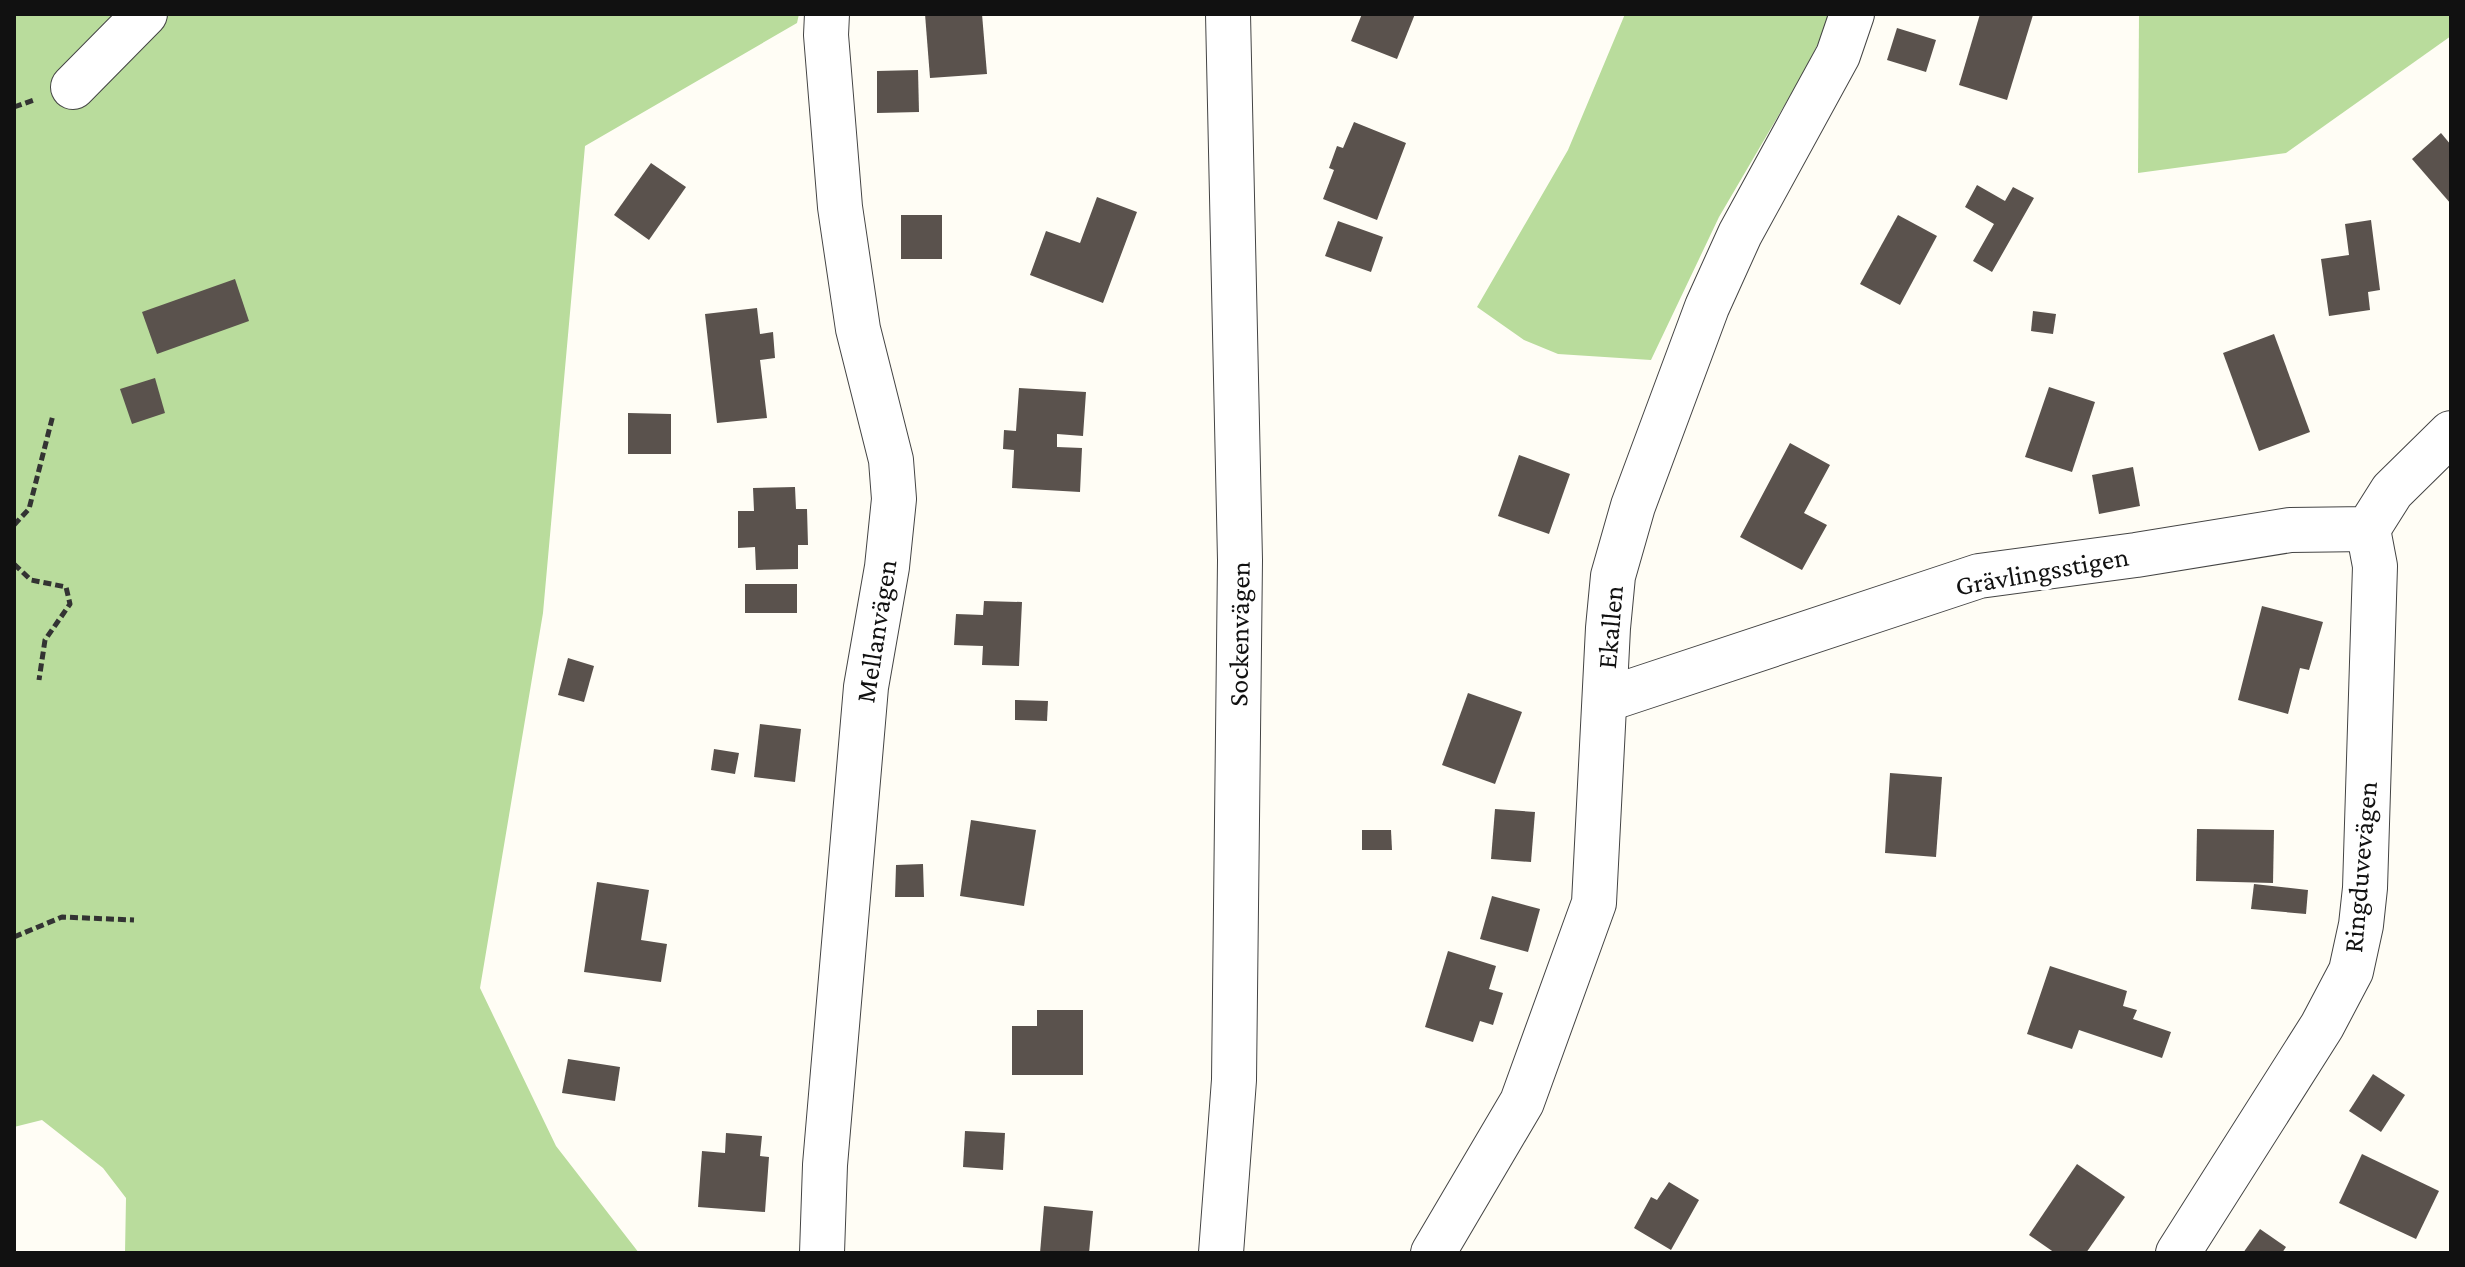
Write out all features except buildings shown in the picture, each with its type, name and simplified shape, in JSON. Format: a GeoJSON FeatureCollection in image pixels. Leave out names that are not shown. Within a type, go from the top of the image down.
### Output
{"type":"FeatureCollection","features":[{"type":"Feature","properties":{"kind":"street"},"geometry":{"type":"LineString","coordinates":[[73,87],[145,14]]}},
{"type":"Feature","properties":{"kind":"street","name":"Mellanvägen"},"geometry":{"type":"LineString","coordinates":[[822,1253],[825,1165],[866,687],[887,567],[894,499],[891,460],[858,329],[840,207],[826,35],[827,14]]}},
{"type":"Feature","properties":{"kind":"street","name":"Sockenvägen"},"geometry":{"type":"LineString","coordinates":[[1221,1253],[1234,1080],[1240,560],[1228,14]]}},
{"type":"Feature","properties":{"kind":"street","name":"Ekallen"},"geometry":{"type":"LineString","coordinates":[[1433,1253],[1522,1102],[1594,903],[1613,576],[1633,506],[1714,292],[1740,234],[1838,55],[1852,14]]}},
{"type":"Feature","properties":{"kind":"street"},"geometry":{"type":"LineString","coordinates":[[2368,529],[2392,491],[2451,433]]}},
{"type":"Feature","properties":{"kind":"street","name":"Grävlingsstigen"},"geometry":{"type":"LineString","coordinates":[[1605,700],[1979,576],[2290,530],[2368,529]]}},
{"type":"Feature","properties":{"kind":"street","name":"Ringduvevägen"},"geometry":{"type":"LineString","coordinates":[[2178,1253],[2322,1026],[2351,971],[2365,888],[2375,566],[2368,529]]}},
{"type":"Feature","properties":{"kind":"path"},"geometry":{"type":"LineString","coordinates":[[14,525],[29,509],[53,415]]}},
{"type":"Feature","properties":{"kind":"path"},"geometry":{"type":"LineString","coordinates":[[14,564],[31,580],[66,587],[70,604],[45,640],[39,680]]}},
{"type":"Feature","properties":{"kind":"path"},"geometry":{"type":"LineString","coordinates":[[14,937],[62,917],[134,920]]}},
{"type":"Feature","properties":{"kind":"green space"},"geometry":{"type":"Polygon","coordinates":[[[14,14],[799,14],[797,23],[585,146],[543,613],[480,988],[556,1146],[639,1253],[125,1253],[126,1198],[103,1168],[42,1120],[14,1127],[14,14]]]}},
{"type":"Feature","properties":{"kind":"green space"},"geometry":{"type":"Polygon","coordinates":[[[1625,14],[1833,14],[1801,77],[1719,217],[1651,360],[1558,354],[1524,340],[1477,307],[1568,150],[1625,14]]]}},
{"type":"Feature","properties":{"kind":"green space"},"geometry":{"type":"Polygon","coordinates":[[[2139,14],[2451,14],[2451,36],[2286,153],[2138,173],[2139,14]]]}}]}
